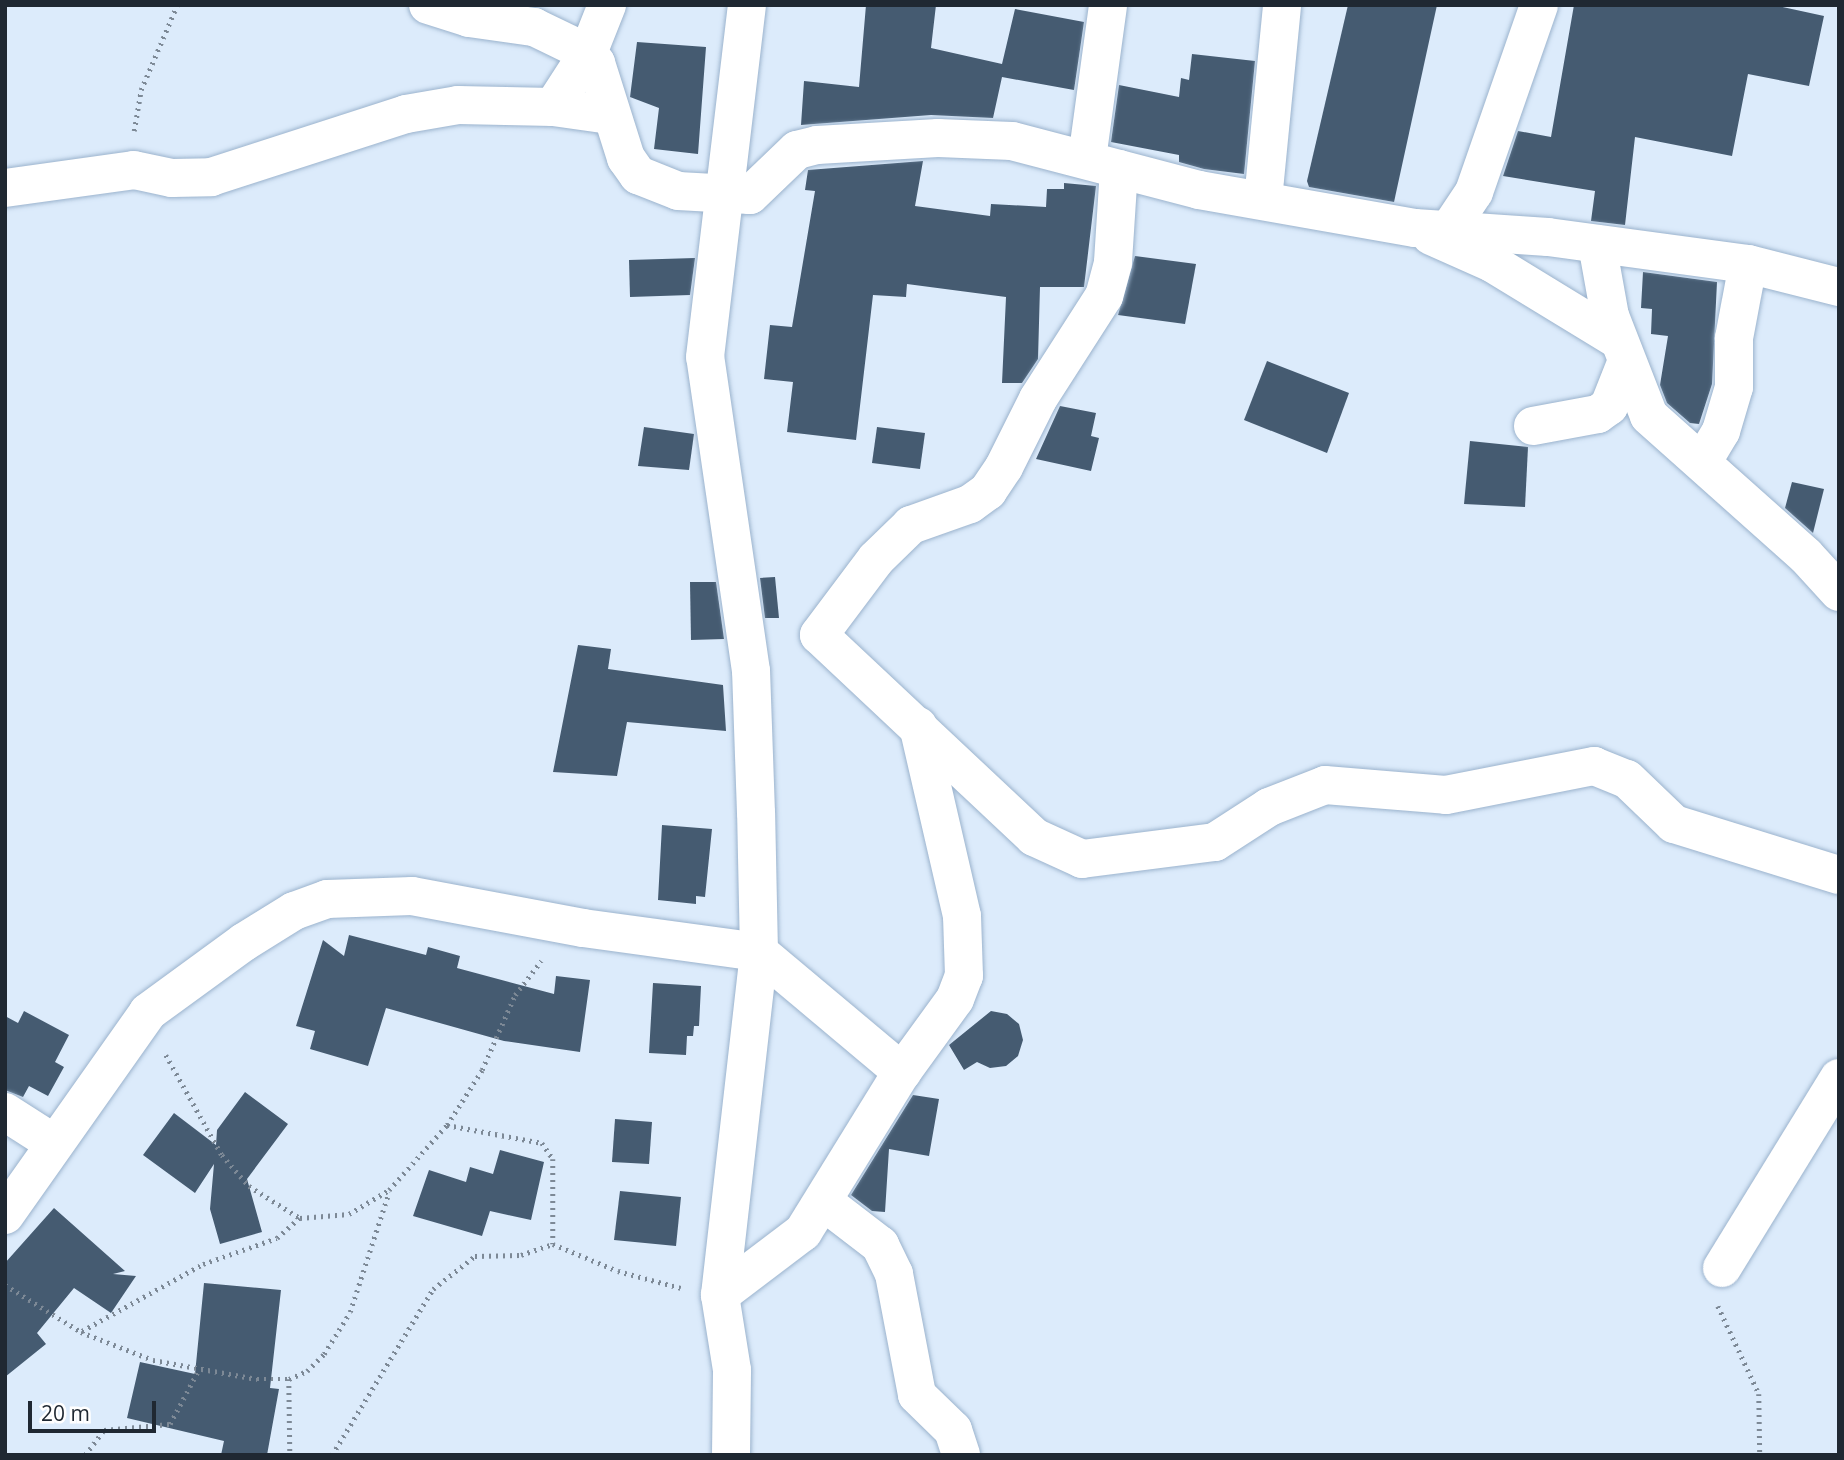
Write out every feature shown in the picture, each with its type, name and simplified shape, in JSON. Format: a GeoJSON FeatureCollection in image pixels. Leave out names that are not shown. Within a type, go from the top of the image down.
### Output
{"type":"FeatureCollection","features":[{"type":"Feature","properties":{"kind":"street"},"geometry":{"type":"LineString","coordinates":[[428,5],[469,19],[534,27],[588,53],[596,63],[611,116],[638,175],[678,191],[750,195],[797,150],[844,141],[1012,141],[1262,200],[1433,228],[1597,244],[1748,264],[1839,287]]}},
{"type":"Feature","properties":{"kind":"street"},"geometry":{"type":"LineString","coordinates":[[553,107],[588,53],[607,5]]}},
{"type":"Feature","properties":{"kind":"street"},"geometry":{"type":"LineString","coordinates":[[731,1455],[732,1370],[720,1295],[759,952],[751,671],[705,357],[747,5]]}},
{"type":"Feature","properties":{"kind":"street"},"geometry":{"type":"LineString","coordinates":[[1108,5],[1103,164],[1113,263],[1104,296],[1038,399],[999,475],[970,504],[911,525],[876,559],[819,635],[1034,837],[1082,859],[1214,842],[1269,807],[1325,785],[1446,795],[1594,766],[1627,779],[1674,824],[1839,875]]}},
{"type":"Feature","properties":{"kind":"street"},"geometry":{"type":"LineString","coordinates":[[1262,200],[1282,5]]}},
{"type":"Feature","properties":{"kind":"street"},"geometry":{"type":"LineString","coordinates":[[1433,228],[1474,192],[1539,5]]}},
{"type":"Feature","properties":{"kind":"street"},"geometry":{"type":"LineString","coordinates":[[5,188],[134,170],[172,178],[211,177],[407,114],[458,105],[553,107],[611,116]]}},
{"type":"Feature","properties":{"kind":"street"},"geometry":{"type":"LineString","coordinates":[[1433,228],[1492,263],[1622,352]]}},
{"type":"Feature","properties":{"kind":"street"},"geometry":{"type":"LineString","coordinates":[[1597,244],[1622,352],[1648,415],[1669,436],[1703,461],[1839,592]]}},
{"type":"Feature","properties":{"kind":"street"},"geometry":{"type":"LineString","coordinates":[[1703,461],[1721,431],[1734,387],[1734,338],[1748,264]]}},
{"type":"Feature","properties":{"kind":"street"},"geometry":{"type":"LineString","coordinates":[[1533,426],[1598,414],[1609,406],[1622,352]]}},
{"type":"Feature","properties":{"kind":"street"},"geometry":{"type":"LineString","coordinates":[[1598,414],[1669,436]]}},
{"type":"Feature","properties":{"kind":"street"},"geometry":{"type":"LineString","coordinates":[[720,1295],[803,1232],[902,1072],[955,999],[967,948],[918,726]]}},
{"type":"Feature","properties":{"kind":"street"},"geometry":{"type":"LineString","coordinates":[[5,1215],[148,1012],[244,942],[295,911],[327,899],[412,896],[583,928],[759,952],[902,1072]]}},
{"type":"Feature","properties":{"kind":"street"},"geometry":{"type":"LineString","coordinates":[[1722,1268],[1839,1078]]}},
{"type":"Feature","properties":{"kind":"street"},"geometry":{"type":"LineString","coordinates":[[5,1112],[55,1144]]}},
{"type":"Feature","properties":{"kind":"street"},"geometry":{"type":"LineString","coordinates":[[824,1202],[880,1245],[894,1273],[917,1395],[953,1430],[961,1455]]}},
{"type":"Feature","properties":{"kind":"path"},"geometry":{"type":"LineString","coordinates":[[134,170],[135,109],[177,5]]}},
{"type":"Feature","properties":{"kind":"path"},"geometry":{"type":"LineString","coordinates":[[81,1332],[203,1264],[277,1238],[300,1218],[349,1214],[389,1190],[447,1125],[482,1070],[527,978],[556,946],[583,928]]}},
{"type":"Feature","properties":{"kind":"path"},"geometry":{"type":"LineString","coordinates":[[148,1012],[222,1155],[249,1186],[300,1218]]}},
{"type":"Feature","properties":{"kind":"path"},"geometry":{"type":"LineString","coordinates":[[447,1125],[542,1143],[553,1159],[553,1244]]}},
{"type":"Feature","properties":{"kind":"path"},"geometry":{"type":"LineString","coordinates":[[5,1284],[81,1332],[153,1360],[199,1369],[289,1379],[307,1371],[324,1354],[351,1312],[389,1190]]}},
{"type":"Feature","properties":{"kind":"path"},"geometry":{"type":"LineString","coordinates":[[332,1455],[433,1289],[475,1256],[521,1255],[553,1244],[618,1271],[720,1295]]}},
{"type":"Feature","properties":{"kind":"path"},"geometry":{"type":"LineString","coordinates":[[1722,1268],[1719,1309],[1763,1410],[1760,1455]]}},
{"type":"Feature","properties":{"kind":"path"},"geometry":{"type":"LineString","coordinates":[[85,1455],[104,1430],[170,1424],[199,1369]]}},
{"type":"Feature","properties":{"kind":"path"},"geometry":{"type":"LineString","coordinates":[[289,1379],[290,1455]]}},
{"type":"Feature","properties":{"kind":"building"},"geometry":{"type":"Polygon","coordinates":[[[866,5],[936,5],[931,48],[1002,64],[1015,9],[1084,22],[1074,90],[1002,77],[993,118],[931,115],[801,125],[804,81],[859,87],[866,5]]]}},
{"type":"Feature","properties":{"kind":"building"},"geometry":{"type":"Polygon","coordinates":[[[1348,5],[1437,5],[1394,202],[1309,187],[1307,181],[1348,5]]]}},
{"type":"Feature","properties":{"kind":"building"},"geometry":{"type":"Polygon","coordinates":[[[1574,5],[1773,5],[1824,16],[1809,86],[1748,74],[1732,156],[1635,137],[1625,225],[1591,221],[1595,191],[1503,176],[1518,131],[1551,137],[1574,5]]]}},
{"type":"Feature","properties":{"kind":"building"},"geometry":{"type":"Polygon","coordinates":[[[637,42],[706,47],[698,154],[654,149],[659,108],[630,97],[637,42]]]}},
{"type":"Feature","properties":{"kind":"building"},"geometry":{"type":"Polygon","coordinates":[[[1192,54],[1255,61],[1244,174],[1204,169],[1179,162],[1179,155],[1111,142],[1119,85],[1179,97],[1181,78],[1189,80],[1192,54]]]}},
{"type":"Feature","properties":{"kind":"building"},"geometry":{"type":"Polygon","coordinates":[[[923,161],[915,206],[990,216],[991,204],[1046,207],[1047,189],[1064,189],[1064,183],[1096,186],[1084,287],[1040,287],[1038,359],[1022,383],[1002,383],[1006,297],[907,284],[906,297],[873,295],[856,440],[787,432],[793,382],[764,379],[770,325],[792,327],[815,191],[805,190],[808,170],[923,161]]]}},
{"type":"Feature","properties":{"kind":"building"},"geometry":{"type":"Polygon","coordinates":[[[1135,256],[1196,264],[1185,324],[1118,315],[1135,256]]]}},
{"type":"Feature","properties":{"kind":"building"},"geometry":{"type":"Polygon","coordinates":[[[695,258],[690,295],[630,297],[629,260],[695,258]]]}},
{"type":"Feature","properties":{"kind":"building"},"geometry":{"type":"Polygon","coordinates":[[[1643,272],[1717,282],[1712,384],[1699,424],[1690,423],[1667,403],[1660,385],[1668,336],[1651,334],[1652,309],[1641,308],[1643,272]]]}},
{"type":"Feature","properties":{"kind":"building"},"geometry":{"type":"Polygon","coordinates":[[[1267,361],[1349,393],[1327,453],[1244,420],[1267,361]]]}},
{"type":"Feature","properties":{"kind":"building"},"geometry":{"type":"Polygon","coordinates":[[[1060,406],[1096,413],[1091,436],[1099,438],[1091,471],[1036,459],[1060,406]]]}},
{"type":"Feature","properties":{"kind":"building"},"geometry":{"type":"Polygon","coordinates":[[[644,427],[694,434],[689,470],[638,466],[644,427]]]}},
{"type":"Feature","properties":{"kind":"building"},"geometry":{"type":"Polygon","coordinates":[[[877,427],[925,433],[920,469],[872,463],[877,427]]]}},
{"type":"Feature","properties":{"kind":"building"},"geometry":{"type":"Polygon","coordinates":[[[1470,441],[1528,447],[1525,507],[1464,504],[1470,441]]]}},
{"type":"Feature","properties":{"kind":"building"},"geometry":{"type":"Polygon","coordinates":[[[1792,482],[1824,489],[1813,533],[1785,508],[1792,482]]]}},
{"type":"Feature","properties":{"kind":"building"},"geometry":{"type":"Polygon","coordinates":[[[775,577],[779,618],[765,618],[760,578],[775,577]]]}},
{"type":"Feature","properties":{"kind":"building"},"geometry":{"type":"Polygon","coordinates":[[[690,582],[716,582],[724,639],[691,640],[690,582]]]}},
{"type":"Feature","properties":{"kind":"building"},"geometry":{"type":"Polygon","coordinates":[[[578,645],[611,649],[608,669],[723,685],[726,731],[627,722],[617,776],[553,772],[578,645]]]}},
{"type":"Feature","properties":{"kind":"building"},"geometry":{"type":"Polygon","coordinates":[[[662,825],[712,829],[705,897],[696,896],[696,904],[658,900],[662,825]]]}},
{"type":"Feature","properties":{"kind":"building"},"geometry":{"type":"Polygon","coordinates":[[[349,935],[426,955],[428,947],[460,956],[457,968],[554,994],[556,976],[590,980],[580,1052],[504,1041],[386,1008],[368,1066],[310,1049],[315,1031],[296,1026],[323,940],[344,956],[349,935]]]}},
{"type":"Feature","properties":{"kind":"building"},"geometry":{"type":"Polygon","coordinates":[[[653,983],[701,986],[699,1026],[694,1026],[693,1036],[687,1036],[686,1055],[649,1053],[653,983]]]}},
{"type":"Feature","properties":{"kind":"building"},"geometry":{"type":"Polygon","coordinates":[[[24,1011],[69,1035],[55,1062],[64,1067],[48,1096],[29,1086],[23,1097],[5,1090],[5,1016],[18,1023],[24,1011]]]}},
{"type":"Feature","properties":{"kind":"building"},"geometry":{"type":"Polygon","coordinates":[[[991,1011],[1007,1014],[1019,1024],[1023,1040],[1018,1056],[1006,1066],[990,1068],[977,1062],[964,1070],[949,1045],[991,1011]]]}},
{"type":"Feature","properties":{"kind":"building"},"geometry":{"type":"Polygon","coordinates":[[[245,1092],[288,1124],[247,1179],[262,1232],[220,1244],[210,1209],[214,1164],[195,1193],[143,1155],[174,1113],[216,1145],[217,1130],[245,1092]]]}},
{"type":"Feature","properties":{"kind":"building"},"geometry":{"type":"Polygon","coordinates":[[[913,1095],[939,1099],[929,1156],[889,1149],[885,1212],[872,1211],[851,1195],[913,1095]]]}},
{"type":"Feature","properties":{"kind":"building"},"geometry":{"type":"Polygon","coordinates":[[[615,1119],[652,1122],[649,1164],[612,1162],[615,1119]]]}},
{"type":"Feature","properties":{"kind":"building"},"geometry":{"type":"Polygon","coordinates":[[[500,1150],[544,1162],[531,1220],[490,1211],[482,1236],[413,1216],[429,1170],[466,1182],[470,1167],[493,1174],[500,1150]]]}},
{"type":"Feature","properties":{"kind":"building"},"geometry":{"type":"Polygon","coordinates":[[[620,1191],[681,1197],[676,1246],[614,1240],[620,1191]]]}},
{"type":"Feature","properties":{"kind":"building"},"geometry":{"type":"Polygon","coordinates":[[[54,1208],[125,1271],[113,1274],[136,1276],[111,1313],[74,1288],[37,1333],[46,1344],[5,1377],[5,1263],[54,1208]]]}},
{"type":"Feature","properties":{"kind":"building"},"geometry":{"type":"Polygon","coordinates":[[[204,1283],[281,1290],[270,1388],[279,1389],[267,1455],[221,1455],[224,1441],[127,1418],[140,1362],[195,1374],[204,1283]]]}}]}
